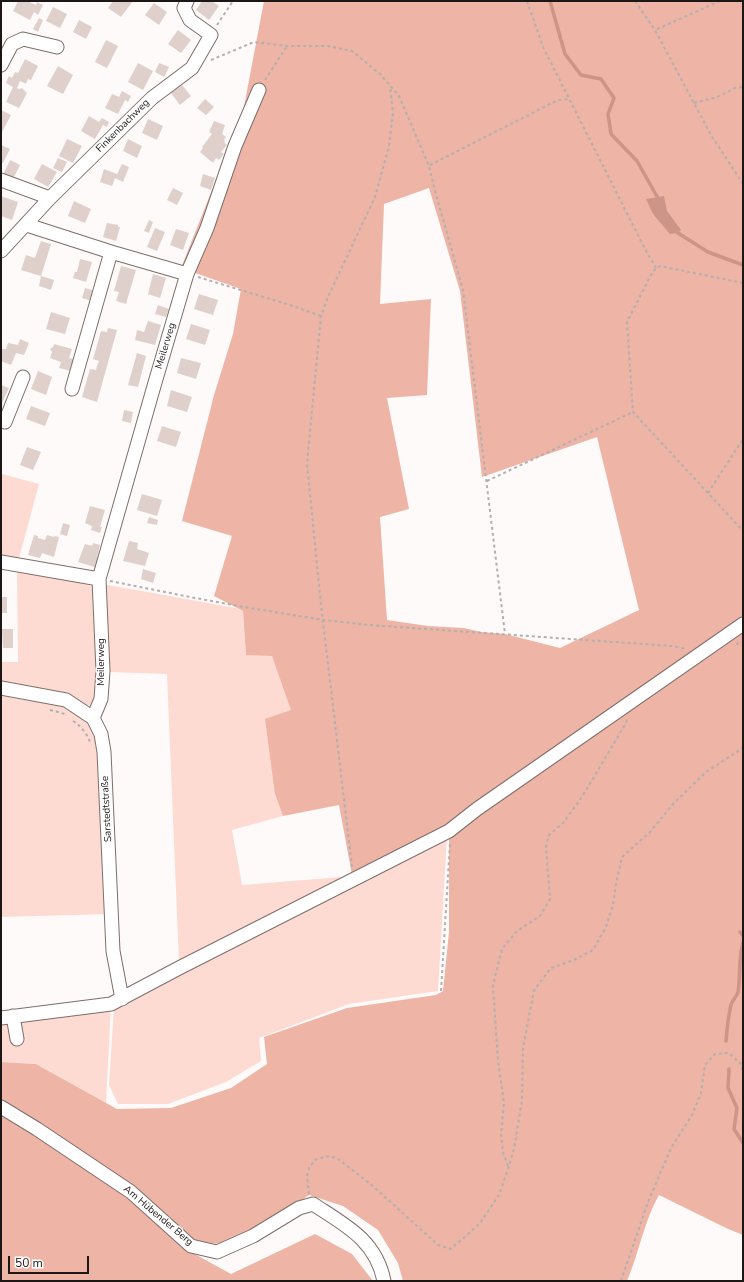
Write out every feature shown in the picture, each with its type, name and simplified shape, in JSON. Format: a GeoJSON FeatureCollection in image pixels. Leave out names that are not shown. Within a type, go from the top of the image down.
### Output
{"type":"FeatureCollection","features":[{"type":"Feature","properties":{"kind":"street"},"geometry":{"type":"LineString","coordinates":[[187,1],[184,8],[190,20],[211,35]]}},
{"type":"Feature","properties":{"kind":"street","name":"Finkenbachweg"},"geometry":{"type":"LineString","coordinates":[[1,251],[27,225],[50,198],[152,98],[192,68],[211,35]]}},
{"type":"Feature","properties":{"kind":"street"},"geometry":{"type":"LineString","coordinates":[[1,65],[12,44],[23,39],[57,47]]}},
{"type":"Feature","properties":{"kind":"street","name":"Meilerweg"},"geometry":{"type":"LineString","coordinates":[[93,718],[101,699],[103,671],[99,579],[187,274],[207,228],[235,146],[259,90]]}},
{"type":"Feature","properties":{"kind":"street"},"geometry":{"type":"LineString","coordinates":[[1,180],[50,198]]}},
{"type":"Feature","properties":{"kind":"street"},"geometry":{"type":"LineString","coordinates":[[27,225],[111,252],[187,274]]}},
{"type":"Feature","properties":{"kind":"street"},"geometry":{"type":"LineString","coordinates":[[72,389],[111,252]]}},
{"type":"Feature","properties":{"kind":"street"},"geometry":{"type":"LineString","coordinates":[[1,421],[5,422],[23,377]]}},
{"type":"Feature","properties":{"kind":"street"},"geometry":{"type":"LineString","coordinates":[[1,562],[99,579]]}},
{"type":"Feature","properties":{"kind":"street"},"geometry":{"type":"LineString","coordinates":[[17,1039],[7,1017],[111,1004],[451,830],[477,809],[631,700],[743,624]]}},
{"type":"Feature","properties":{"kind":"street"},"geometry":{"type":"LineString","coordinates":[[1,688],[66,700],[93,718]]}},
{"type":"Feature","properties":{"kind":"street","name":"Sarstedtstraße"},"geometry":{"type":"LineString","coordinates":[[93,718],[101,734],[104,752],[113,951],[122,999]]}},
{"type":"Feature","properties":{"kind":"street","name":"Am Hübender Berg"},"geometry":{"type":"LineString","coordinates":[[1,1107],[37,1129],[131,1192],[191,1246],[218,1252],[253,1236],[299,1208],[313,1204]]}},
{"type":"Feature","properties":{"kind":"street"},"geometry":{"type":"LineString","coordinates":[[313,1204],[342,1223],[366,1242],[377,1258],[384,1281]]}},
{"type":"Feature","properties":{"kind":"path"},"geometry":{"type":"LineString","coordinates":[[211,35],[233,1]]}},
{"type":"Feature","properties":{"kind":"path"},"geometry":{"type":"LineString","coordinates":[[527,1],[543,47],[656,268]]}},
{"type":"Feature","properties":{"kind":"path"},"geometry":{"type":"LineString","coordinates":[[635,1],[656,30],[711,135],[743,184]]}},
{"type":"Feature","properties":{"kind":"path"},"geometry":{"type":"LineString","coordinates":[[656,30],[720,1]]}},
{"type":"Feature","properties":{"kind":"path"},"geometry":{"type":"LineString","coordinates":[[192,68],[254,42],[287,46],[328,46],[352,51],[381,75],[399,96],[429,166],[464,290],[505,634]]}},
{"type":"Feature","properties":{"kind":"path"},"geometry":{"type":"LineString","coordinates":[[259,90],[287,46]]}},
{"type":"Feature","properties":{"kind":"path"},"geometry":{"type":"LineString","coordinates":[[353,880],[307,463],[321,316],[328,297],[375,197],[389,146],[393,114],[390,86]]}},
{"type":"Feature","properties":{"kind":"path"},"geometry":{"type":"LineString","coordinates":[[694,103],[716,97],[735,88],[743,87]]}},
{"type":"Feature","properties":{"kind":"path"},"geometry":{"type":"LineString","coordinates":[[429,166],[558,100],[569,99]]}},
{"type":"Feature","properties":{"kind":"path"},"geometry":{"type":"LineString","coordinates":[[743,283],[660,266],[653,271],[627,322],[633,412],[743,531]]}},
{"type":"Feature","properties":{"kind":"path"},"geometry":{"type":"LineString","coordinates":[[187,274],[290,305],[321,316]]}},
{"type":"Feature","properties":{"kind":"path"},"geometry":{"type":"LineString","coordinates":[[487,481],[633,412]]}},
{"type":"Feature","properties":{"kind":"path"},"geometry":{"type":"LineString","coordinates":[[708,494],[743,439]]}},
{"type":"Feature","properties":{"kind":"path"},"geometry":{"type":"LineString","coordinates":[[99,579],[190,598],[324,620],[672,646],[686,649]]}},
{"type":"Feature","properties":{"kind":"path"},"geometry":{"type":"LineString","coordinates":[[508,1166],[503,1152],[501,1134],[504,1103],[498,1061],[493,985],[502,949],[517,931],[540,916],[550,899],[546,846],[549,835],[563,823],[582,797],[626,723],[631,700]]}},
{"type":"Feature","properties":{"kind":"path"},"geometry":{"type":"LineString","coordinates":[[44,708],[65,714],[78,724],[88,737],[91,747]]}},
{"type":"Feature","properties":{"kind":"path"},"geometry":{"type":"LineString","coordinates":[[313,1204],[309,1195],[307,1177],[309,1168],[315,1160],[327,1156],[337,1158],[373,1186],[438,1245],[450,1249],[480,1223],[499,1195],[514,1149],[522,1100],[523,1048],[534,990],[551,968],[574,960],[593,950],[606,927],[613,905],[622,856],[651,832],[672,804],[706,772],[743,748]]}},
{"type":"Feature","properties":{"kind":"path"},"geometry":{"type":"LineString","coordinates":[[441,991],[451,830]]}},
{"type":"Feature","properties":{"kind":"path"},"geometry":{"type":"LineString","coordinates":[[621,1281],[648,1202],[671,1148],[692,1115],[701,1093],[706,1065],[715,1054],[729,1053],[741,1064],[743,1072]]}},
{"type":"Feature","properties":{"kind":"shaded area"},"geometry":{"type":"Polygon","coordinates":[[[264,1],[743,1],[743,1235],[659,1195],[649,1215],[627,1281],[403,1281],[398,1263],[378,1230],[343,1206],[309,1195],[261,1229],[228,1244],[196,1243],[141,1194],[1,1100],[1,1062],[36,1064],[117,1109],[171,1108],[231,1088],[267,1064],[264,1037],[347,1008],[436,995],[443,991],[449,932],[449,831],[353,880],[339,805],[283,816],[275,794],[265,719],[291,710],[272,656],[246,655],[243,611],[214,596],[232,536],[182,521],[214,395],[233,334],[241,289],[181,268],[243,112],[264,1]],[[429,188],[384,204],[380,304],[431,299],[427,395],[387,398],[409,509],[380,517],[387,620],[505,634],[560,648],[639,610],[597,437],[482,477],[460,291],[429,188]]]}},
{"type":"Feature","properties":{"kind":"shaded area"},"geometry":{"type":"Polygon","coordinates":[[[664,196],[667,211],[681,230],[678,233],[670,234],[653,214],[646,199],[664,196]]]}},
{"type":"Feature","properties":{"kind":"shaded area"},"geometry":{"type":"Polygon","coordinates":[[[2,474],[39,484],[18,562],[1,559],[2,474]]]}},
{"type":"Feature","properties":{"kind":"shaded area"},"geometry":{"type":"Polygon","coordinates":[[[17,567],[95,587],[99,695],[94,704],[86,706],[1,682],[1,662],[18,662],[17,567]]]}},
{"type":"Feature","properties":{"kind":"shaded area"},"geometry":{"type":"Polygon","coordinates":[[[108,585],[236,608],[243,611],[246,655],[272,655],[292,710],[275,794],[283,816],[232,830],[242,885],[341,877],[338,884],[179,963],[167,674],[108,672],[102,588],[108,585]]]}},
{"type":"Feature","properties":{"kind":"shaded area"},"geometry":{"type":"Polygon","coordinates":[[[1,688],[66,700],[101,734],[112,914],[1,917],[1,688]]]}},
{"type":"Feature","properties":{"kind":"shaded area"},"geometry":{"type":"Polygon","coordinates":[[[447,836],[438,991],[349,1004],[259,1038],[261,1061],[226,1082],[168,1104],[118,1104],[109,1085],[114,1008],[447,836]]]}},
{"type":"Feature","properties":{"kind":"shaded area"},"geometry":{"type":"Polygon","coordinates":[[[111,1004],[106,1103],[36,1064],[1,1062],[1,1018],[111,1004]]]}},
{"type":"Feature","properties":{"kind":"shaded area"},"geometry":{"type":"Polygon","coordinates":[[[1,1112],[64,1152],[147,1213],[191,1252],[231,1274],[315,1234],[352,1254],[373,1281],[1,1281],[1,1112]]]}},
{"type":"Feature","properties":{"kind":"building"},"geometry":{"type":"Polygon","coordinates":[[[18,1],[27,1],[36,5],[37,2],[43,5],[38,15],[34,12],[30,20],[13,11],[18,1]]]}},
{"type":"Feature","properties":{"kind":"building"},"geometry":{"type":"Polygon","coordinates":[[[113,1],[133,1],[121,17],[108,8],[113,1]]]}},
{"type":"Feature","properties":{"kind":"building"},"geometry":{"type":"Polygon","coordinates":[[[202,1],[212,1],[219,6],[209,20],[196,10],[202,1]]]}},
{"type":"Feature","properties":{"kind":"building"},"geometry":{"type":"Polygon","coordinates":[[[154,3],[167,12],[159,25],[145,15],[154,3]]]}},
{"type":"Feature","properties":{"kind":"building"},"geometry":{"type":"Polygon","coordinates":[[[53,7],[67,14],[60,28],[46,21],[53,7]]]}},
{"type":"Feature","properties":{"kind":"building"},"geometry":{"type":"Polygon","coordinates":[[[39,18],[43,20],[38,32],[33,29],[39,18]]]}},
{"type":"Feature","properties":{"kind":"building"},"geometry":{"type":"Polygon","coordinates":[[[79,20],[92,27],[86,39],[73,32],[79,20]]]}},
{"type":"Feature","properties":{"kind":"building"},"geometry":{"type":"Polygon","coordinates":[[[178,30],[191,40],[181,53],[168,44],[178,30]]]}},
{"type":"Feature","properties":{"kind":"building"},"geometry":{"type":"Polygon","coordinates":[[[106,40],[118,46],[107,68],[95,62],[106,40]]]}},
{"type":"Feature","properties":{"kind":"building"},"geometry":{"type":"Polygon","coordinates":[[[25,59],[38,66],[31,80],[28,79],[26,84],[20,81],[17,88],[22,88],[27,93],[19,108],[6,102],[13,87],[6,83],[9,76],[12,78],[15,72],[18,73],[25,59]]]}},
{"type":"Feature","properties":{"kind":"building"},"geometry":{"type":"Polygon","coordinates":[[[138,63],[153,71],[143,90],[128,82],[138,63]]]}},
{"type":"Feature","properties":{"kind":"building"},"geometry":{"type":"Polygon","coordinates":[[[159,63],[169,67],[164,77],[155,72],[159,63]]]}},
{"type":"Feature","properties":{"kind":"building"},"geometry":{"type":"Polygon","coordinates":[[[58,66],[73,75],[63,94],[47,86],[58,66]]]}},
{"type":"Feature","properties":{"kind":"building"},"geometry":{"type":"Polygon","coordinates":[[[182,85],[191,96],[180,105],[171,93],[182,85]]]}},
{"type":"Feature","properties":{"kind":"building"},"geometry":{"type":"Polygon","coordinates":[[[122,91],[131,96],[128,102],[125,100],[118,114],[105,108],[112,94],[119,97],[122,91]]]}},
{"type":"Feature","properties":{"kind":"building"},"geometry":{"type":"Polygon","coordinates":[[[205,99],[214,107],[206,115],[197,108],[205,99]]]}},
{"type":"Feature","properties":{"kind":"building"},"geometry":{"type":"Polygon","coordinates":[[[1,110],[11,115],[2,132],[1,132],[1,110]]]}},
{"type":"Feature","properties":{"kind":"building"},"geometry":{"type":"Polygon","coordinates":[[[89,116],[99,122],[102,118],[109,122],[107,127],[103,125],[95,139],[81,131],[89,116]]]}},
{"type":"Feature","properties":{"kind":"building"},"geometry":{"type":"Polygon","coordinates":[[[148,119],[163,126],[157,140],[142,133],[148,119]]]}},
{"type":"Feature","properties":{"kind":"building"},"geometry":{"type":"Polygon","coordinates":[[[214,121],[225,125],[222,134],[226,137],[224,142],[227,145],[221,152],[224,154],[219,160],[216,158],[213,163],[200,152],[212,134],[209,132],[214,121]]]}},
{"type":"Feature","properties":{"kind":"building"},"geometry":{"type":"Polygon","coordinates":[[[67,139],[82,146],[73,163],[59,156],[67,139]]]}},
{"type":"Feature","properties":{"kind":"building"},"geometry":{"type":"Polygon","coordinates":[[[128,139],[142,146],[137,158],[123,151],[128,139]]]}},
{"type":"Feature","properties":{"kind":"building"},"geometry":{"type":"Polygon","coordinates":[[[1,145],[10,149],[3,163],[1,162],[1,145]]]}},
{"type":"Feature","properties":{"kind":"building"},"geometry":{"type":"Polygon","coordinates":[[[58,158],[67,162],[62,172],[53,168],[58,158]]]}},
{"type":"Feature","properties":{"kind":"building"},"geometry":{"type":"Polygon","coordinates":[[[10,160],[20,165],[13,179],[3,175],[10,160]]]}},
{"type":"Feature","properties":{"kind":"building"},"geometry":{"type":"Polygon","coordinates":[[[42,164],[57,172],[48,187],[34,179],[42,164]]]}},
{"type":"Feature","properties":{"kind":"building"},"geometry":{"type":"Polygon","coordinates":[[[122,164],[129,167],[123,182],[115,178],[112,186],[100,182],[104,169],[117,174],[122,164]]]}},
{"type":"Feature","properties":{"kind":"building"},"geometry":{"type":"Polygon","coordinates":[[[203,174],[215,178],[211,190],[200,186],[203,174]]]}},
{"type":"Feature","properties":{"kind":"building"},"geometry":{"type":"Polygon","coordinates":[[[173,188],[183,193],[177,205],[167,200],[173,188]]]}},
{"type":"Feature","properties":{"kind":"building"},"geometry":{"type":"Polygon","coordinates":[[[1,196],[18,202],[12,220],[1,216],[1,196]]]}},
{"type":"Feature","properties":{"kind":"building"},"geometry":{"type":"Polygon","coordinates":[[[74,201],[91,209],[85,223],[68,216],[74,201]]]}},
{"type":"Feature","properties":{"kind":"building"},"geometry":{"type":"Polygon","coordinates":[[[149,220],[153,222],[149,233],[144,231],[149,220]]]}},
{"type":"Feature","properties":{"kind":"building"},"geometry":{"type":"Polygon","coordinates":[[[107,223],[118,225],[118,227],[120,227],[116,241],[103,237],[107,223]]]}},
{"type":"Feature","properties":{"kind":"building"},"geometry":{"type":"Polygon","coordinates":[[[155,228],[165,232],[157,251],[147,247],[155,228]]]}},
{"type":"Feature","properties":{"kind":"building"},"geometry":{"type":"Polygon","coordinates":[[[176,229],[189,233],[183,250],[170,245],[176,229]]]}},
{"type":"Feature","properties":{"kind":"building"},"geometry":{"type":"Polygon","coordinates":[[[41,241],[51,244],[41,276],[21,270],[26,255],[35,258],[41,241]]]}},
{"type":"Feature","properties":{"kind":"building"},"geometry":{"type":"Polygon","coordinates":[[[80,259],[92,262],[86,282],[73,278],[75,272],[77,272],[80,259]]]}},
{"type":"Feature","properties":{"kind":"building"},"geometry":{"type":"Polygon","coordinates":[[[121,266],[136,270],[126,304],[116,301],[119,292],[114,291],[121,266]]]}},
{"type":"Feature","properties":{"kind":"building"},"geometry":{"type":"Polygon","coordinates":[[[153,274],[166,278],[160,298],[148,294],[153,274]]]}},
{"type":"Feature","properties":{"kind":"building"},"geometry":{"type":"Polygon","coordinates":[[[41,276],[54,280],[51,290],[39,286],[41,276]]]}},
{"type":"Feature","properties":{"kind":"building"},"geometry":{"type":"Polygon","coordinates":[[[85,288],[95,291],[92,301],[82,298],[85,288]]]}},
{"type":"Feature","properties":{"kind":"building"},"geometry":{"type":"Polygon","coordinates":[[[199,294],[218,300],[213,315],[194,309],[199,294]]]}},
{"type":"Feature","properties":{"kind":"building"},"geometry":{"type":"Polygon","coordinates":[[[158,305],[169,309],[166,317],[155,314],[158,305]]]}},
{"type":"Feature","properties":{"kind":"building"},"geometry":{"type":"Polygon","coordinates":[[[51,312],[70,318],[65,334],[46,329],[51,312]]]}},
{"type":"Feature","properties":{"kind":"building"},"geometry":{"type":"Polygon","coordinates":[[[148,321],[161,325],[155,345],[135,340],[137,330],[144,332],[148,321]]]}},
{"type":"Feature","properties":{"kind":"building"},"geometry":{"type":"Polygon","coordinates":[[[191,324],[210,330],[205,345],[186,339],[191,324]]]}},
{"type":"Feature","properties":{"kind":"building"},"geometry":{"type":"Polygon","coordinates":[[[108,328],[117,330],[97,402],[82,397],[90,369],[96,370],[99,361],[93,359],[101,331],[107,332],[108,328]]]}},
{"type":"Feature","properties":{"kind":"building"},"geometry":{"type":"Polygon","coordinates":[[[20,339],[29,343],[24,355],[16,353],[11,365],[1,361],[1,349],[6,349],[8,343],[18,345],[20,339]]]}},
{"type":"Feature","properties":{"kind":"building"},"geometry":{"type":"Polygon","coordinates":[[[54,344],[72,349],[69,358],[74,359],[71,371],[59,368],[61,362],[50,358],[52,352],[50,349],[54,344]]]}},
{"type":"Feature","properties":{"kind":"building"},"geometry":{"type":"Polygon","coordinates":[[[137,353],[146,356],[138,387],[128,385],[137,353]]]}},
{"type":"Feature","properties":{"kind":"building"},"geometry":{"type":"Polygon","coordinates":[[[181,358],[201,363],[196,379],[177,373],[181,358]]]}},
{"type":"Feature","properties":{"kind":"building"},"geometry":{"type":"Polygon","coordinates":[[[38,371],[52,377],[46,395],[31,389],[38,371]]]}},
{"type":"Feature","properties":{"kind":"building"},"geometry":{"type":"Polygon","coordinates":[[[1,385],[9,388],[2,403],[1,402],[1,385]]]}},
{"type":"Feature","properties":{"kind":"building"},"geometry":{"type":"Polygon","coordinates":[[[171,390],[192,397],[187,412],[167,406],[171,390]]]}},
{"type":"Feature","properties":{"kind":"building"},"geometry":{"type":"Polygon","coordinates":[[[31,406],[50,413],[45,426],[26,419],[31,406]]]}},
{"type":"Feature","properties":{"kind":"building"},"geometry":{"type":"Polygon","coordinates":[[[124,410],[133,412],[131,423],[122,421],[124,410]]]}},
{"type":"Feature","properties":{"kind":"building"},"geometry":{"type":"Polygon","coordinates":[[[162,426],[181,432],[176,447],[157,441],[162,426]]]}},
{"type":"Feature","properties":{"kind":"building"},"geometry":{"type":"Polygon","coordinates":[[[27,447],[41,452],[33,470],[20,465],[27,447]]]}},
{"type":"Feature","properties":{"kind":"building"},"geometry":{"type":"Polygon","coordinates":[[[142,494],[162,500],[157,516],[137,510],[142,494]]]}},
{"type":"Feature","properties":{"kind":"building"},"geometry":{"type":"Polygon","coordinates":[[[90,506],[105,510],[100,527],[102,527],[100,533],[91,530],[92,526],[85,523],[90,506]]]}},
{"type":"Feature","properties":{"kind":"building"},"geometry":{"type":"Polygon","coordinates":[[[149,517],[158,520],[157,525],[147,523],[149,517]]]}},
{"type":"Feature","properties":{"kind":"building"},"geometry":{"type":"Polygon","coordinates":[[[63,523],[70,525],[67,536],[60,534],[63,523]]]}},
{"type":"Feature","properties":{"kind":"building"},"geometry":{"type":"Polygon","coordinates":[[[34,535],[45,540],[47,535],[59,537],[54,557],[42,553],[40,558],[28,555],[34,535]]]}},
{"type":"Feature","properties":{"kind":"building"},"geometry":{"type":"Polygon","coordinates":[[[129,541],[138,543],[137,549],[149,553],[145,566],[123,561],[129,541]]]}},
{"type":"Feature","properties":{"kind":"building"},"geometry":{"type":"Polygon","coordinates":[[[93,543],[100,545],[97,557],[100,558],[98,568],[78,562],[85,544],[92,546],[93,543]]]}},
{"type":"Feature","properties":{"kind":"building"},"geometry":{"type":"Polygon","coordinates":[[[143,569],[156,573],[153,583],[141,579],[143,569]]]}},
{"type":"Feature","properties":{"kind":"building"},"geometry":{"type":"Polygon","coordinates":[[[1,597],[7,597],[7,613],[1,613],[1,597]]]}},
{"type":"Feature","properties":{"kind":"building"},"geometry":{"type":"Polygon","coordinates":[[[2,629],[13,629],[13,648],[3,648],[2,629]]]}},
{"type":"Feature","properties":{"kind":"waterway"},"geometry":{"type":"LineString","coordinates":[[550,1],[565,54],[581,75],[601,79],[614,98],[608,114],[611,134],[637,161],[659,200]]}},
{"type":"Feature","properties":{"kind":"waterway"},"geometry":{"type":"LineString","coordinates":[[676,230],[678,233],[708,252],[743,265]]}},
{"type":"Feature","properties":{"kind":"waterway"},"geometry":{"type":"LineString","coordinates":[[740,932],[743,936]]}},
{"type":"Feature","properties":{"kind":"waterway"},"geometry":{"type":"LineString","coordinates":[[726,1041],[731,1005],[738,992],[743,943]]}},
{"type":"Feature","properties":{"kind":"waterway"},"geometry":{"type":"LineString","coordinates":[[729,1069],[728,1088],[737,1108],[734,1129],[743,1143]]}}]}
